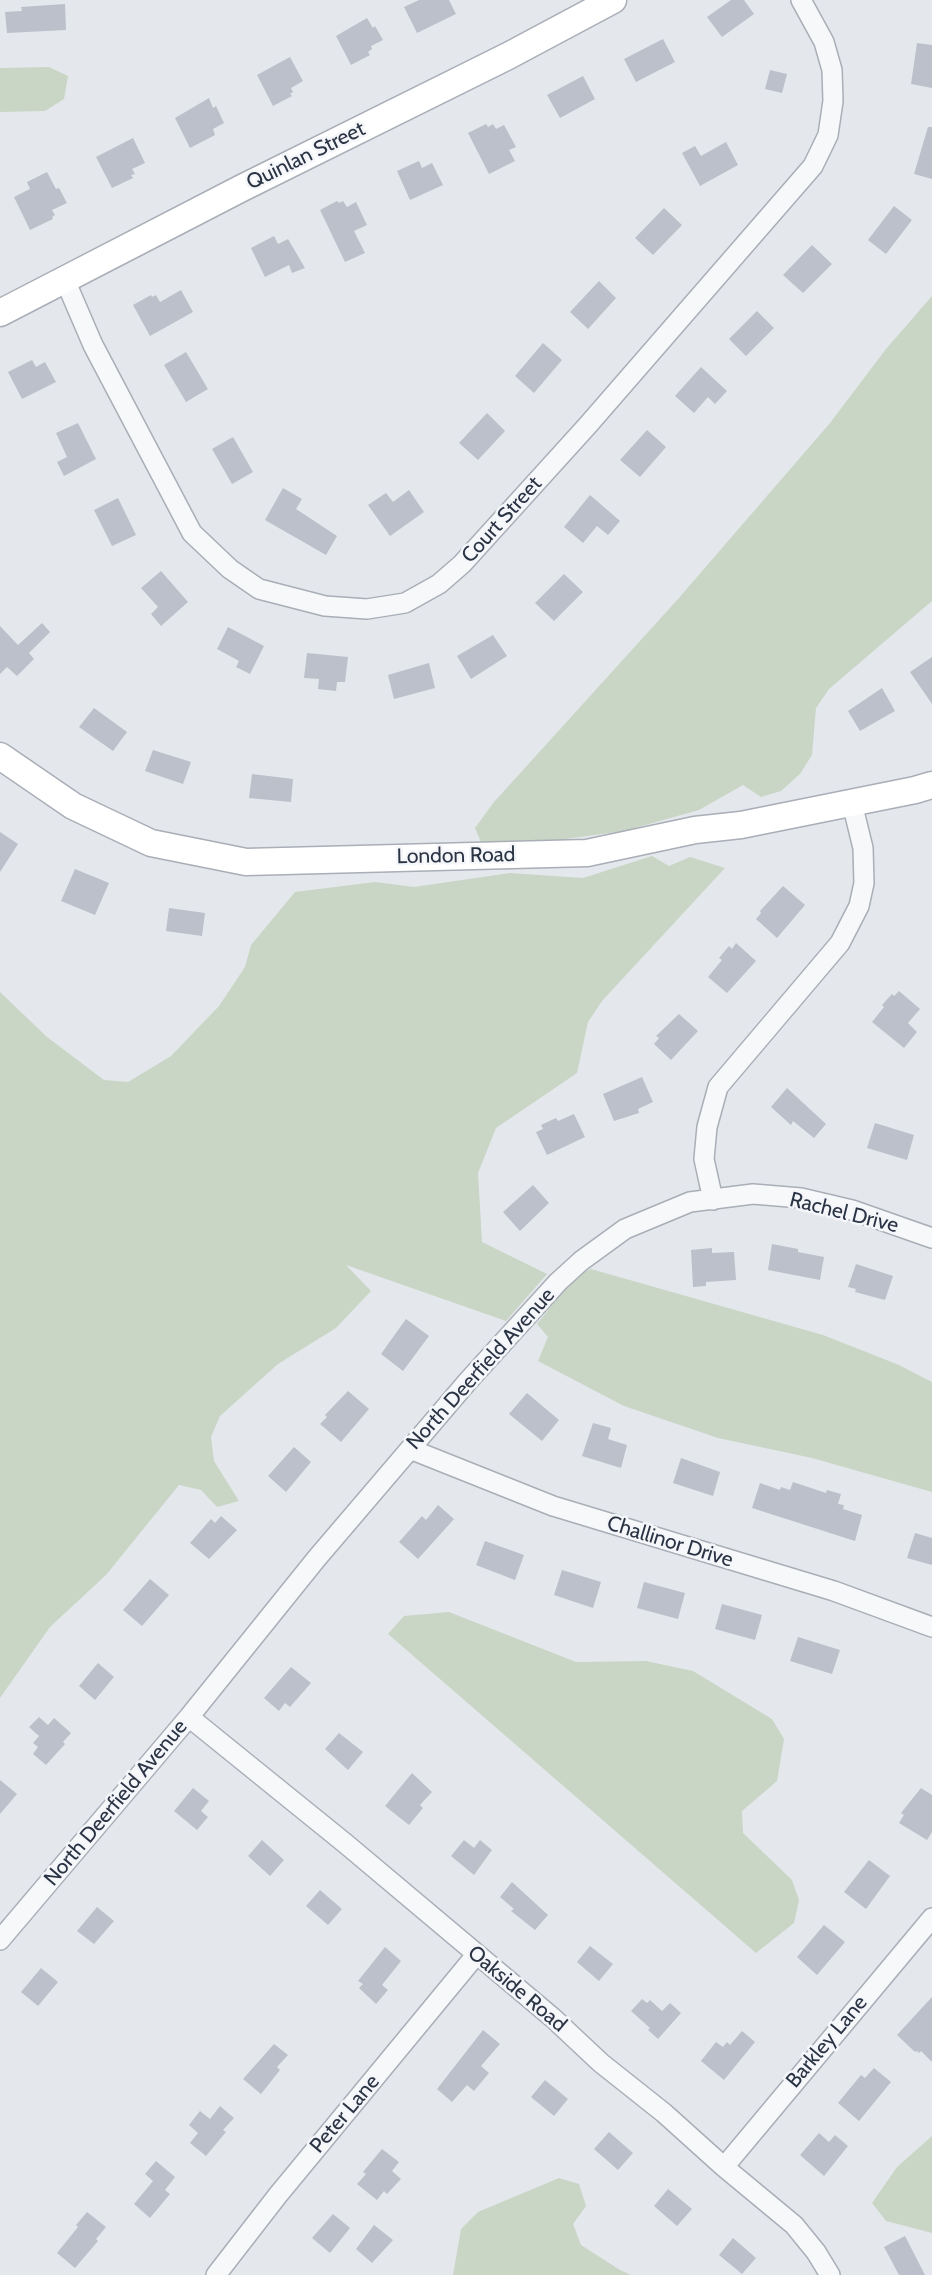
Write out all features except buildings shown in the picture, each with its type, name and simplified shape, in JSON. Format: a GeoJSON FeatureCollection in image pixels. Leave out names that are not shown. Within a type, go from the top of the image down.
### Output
{"type":"FeatureCollection","features":[{"type":"Feature","properties":{"kind":"street","name":"Quinlan Street"},"geometry":{"type":"LineString","coordinates":[[0,313],[254,182],[508,56],[612,0]]}},
{"type":"Feature","properties":{"kind":"street","name":"Court Street"},"geometry":{"type":"LineString","coordinates":[[65,281],[93,345],[192,533],[230,569],[259,589],[325,606],[367,609],[405,603],[439,584],[462,564],[588,425],[813,166],[828,135],[832,70],[824,42],[800,0]]}},
{"type":"Feature","properties":{"kind":"street","name":"London Road"},"geometry":{"type":"LineString","coordinates":[[0,755],[72,806],[151,843],[246,862],[587,853],[695,830],[741,825],[932,785]]}},
{"type":"Feature","properties":{"kind":"street"},"geometry":{"type":"LineString","coordinates":[[713,1200],[704,1160],[707,1127],[718,1087],[840,943],[859,906],[864,883],[863,848],[852,803]]}},
{"type":"Feature","properties":{"kind":"street","name":"Rachel Drive"},"geometry":{"type":"LineString","coordinates":[[713,1200],[753,1194],[801,1199],[852,1210],[932,1238]]}},
{"type":"Feature","properties":{"kind":"street","name":"North Deerfield Avenue"},"geometry":{"type":"LineString","coordinates":[[0,1940],[189,1717],[317,1558],[477,1371],[558,1282],[581,1261],[625,1229],[690,1202],[713,1200]]}},
{"type":"Feature","properties":{"kind":"street","name":"Challinor Drive"},"geometry":{"type":"LineString","coordinates":[[410,1449],[553,1506],[834,1591],[932,1627]]}},
{"type":"Feature","properties":{"kind":"street","name":"Oakside Road"},"geometry":{"type":"LineString","coordinates":[[189,1717],[553,2018],[601,2063],[664,2113],[794,2225],[830,2275]]}},
{"type":"Feature","properties":{"kind":"street","name":"Barkley Lane"},"geometry":{"type":"LineString","coordinates":[[724,2167],[932,1918]]}},
{"type":"Feature","properties":{"kind":"street","name":"Peter Lane"},"geometry":{"type":"LineString","coordinates":[[216,2275],[278,2195],[476,1955]]}},
{"type":"Feature","properties":{"kind":"green space"},"geometry":{"type":"Polygon","coordinates":[[[49,67],[68,76],[64,99],[45,111],[0,112],[0,68],[49,67]]]}},
{"type":"Feature","properties":{"kind":"green space"},"geometry":{"type":"Polygon","coordinates":[[[932,296],[932,601],[829,689],[816,708],[812,755],[800,774],[781,791],[761,797],[743,785],[699,810],[624,831],[558,840],[481,842],[475,828],[494,802],[678,599],[830,423],[886,349],[932,296]]]}},
{"type":"Feature","properties":{"kind":"green space"},"geometry":{"type":"Polygon","coordinates":[[[652,856],[669,866],[690,857],[725,868],[602,1001],[588,1022],[577,1073],[496,1128],[478,1173],[482,1242],[547,1274],[506,1321],[346,1265],[371,1291],[336,1328],[278,1364],[220,1416],[211,1437],[214,1461],[239,1501],[217,1507],[201,1490],[179,1485],[106,1575],[50,1627],[0,1698],[0,992],[47,1037],[104,1080],[128,1082],[171,1056],[219,1006],[245,967],[251,945],[295,892],[375,882],[414,887],[510,873],[583,878],[652,856]]]}},
{"type":"Feature","properties":{"kind":"green space"},"geometry":{"type":"Polygon","coordinates":[[[591,1269],[823,1335],[899,1365],[932,1382],[932,1492],[812,1458],[718,1438],[624,1406],[538,1361],[548,1337],[537,1324],[575,1276],[591,1269]]]}},
{"type":"Feature","properties":{"kind":"green space"},"geometry":{"type":"Polygon","coordinates":[[[449,1612],[576,1662],[646,1661],[693,1671],[772,1719],[784,1739],[777,1781],[742,1811],[743,1833],[792,1880],[799,1900],[794,1923],[756,1953],[388,1634],[404,1616],[449,1612]]]}},
{"type":"Feature","properties":{"kind":"green space"},"geometry":{"type":"Polygon","coordinates":[[[932,2136],[932,2233],[886,2221],[872,2203],[897,2167],[932,2136]]]}},
{"type":"Feature","properties":{"kind":"green space"},"geometry":{"type":"Polygon","coordinates":[[[559,2178],[579,2184],[586,2206],[573,2224],[581,2245],[631,2275],[453,2275],[461,2229],[478,2212],[559,2178]]]}}]}
